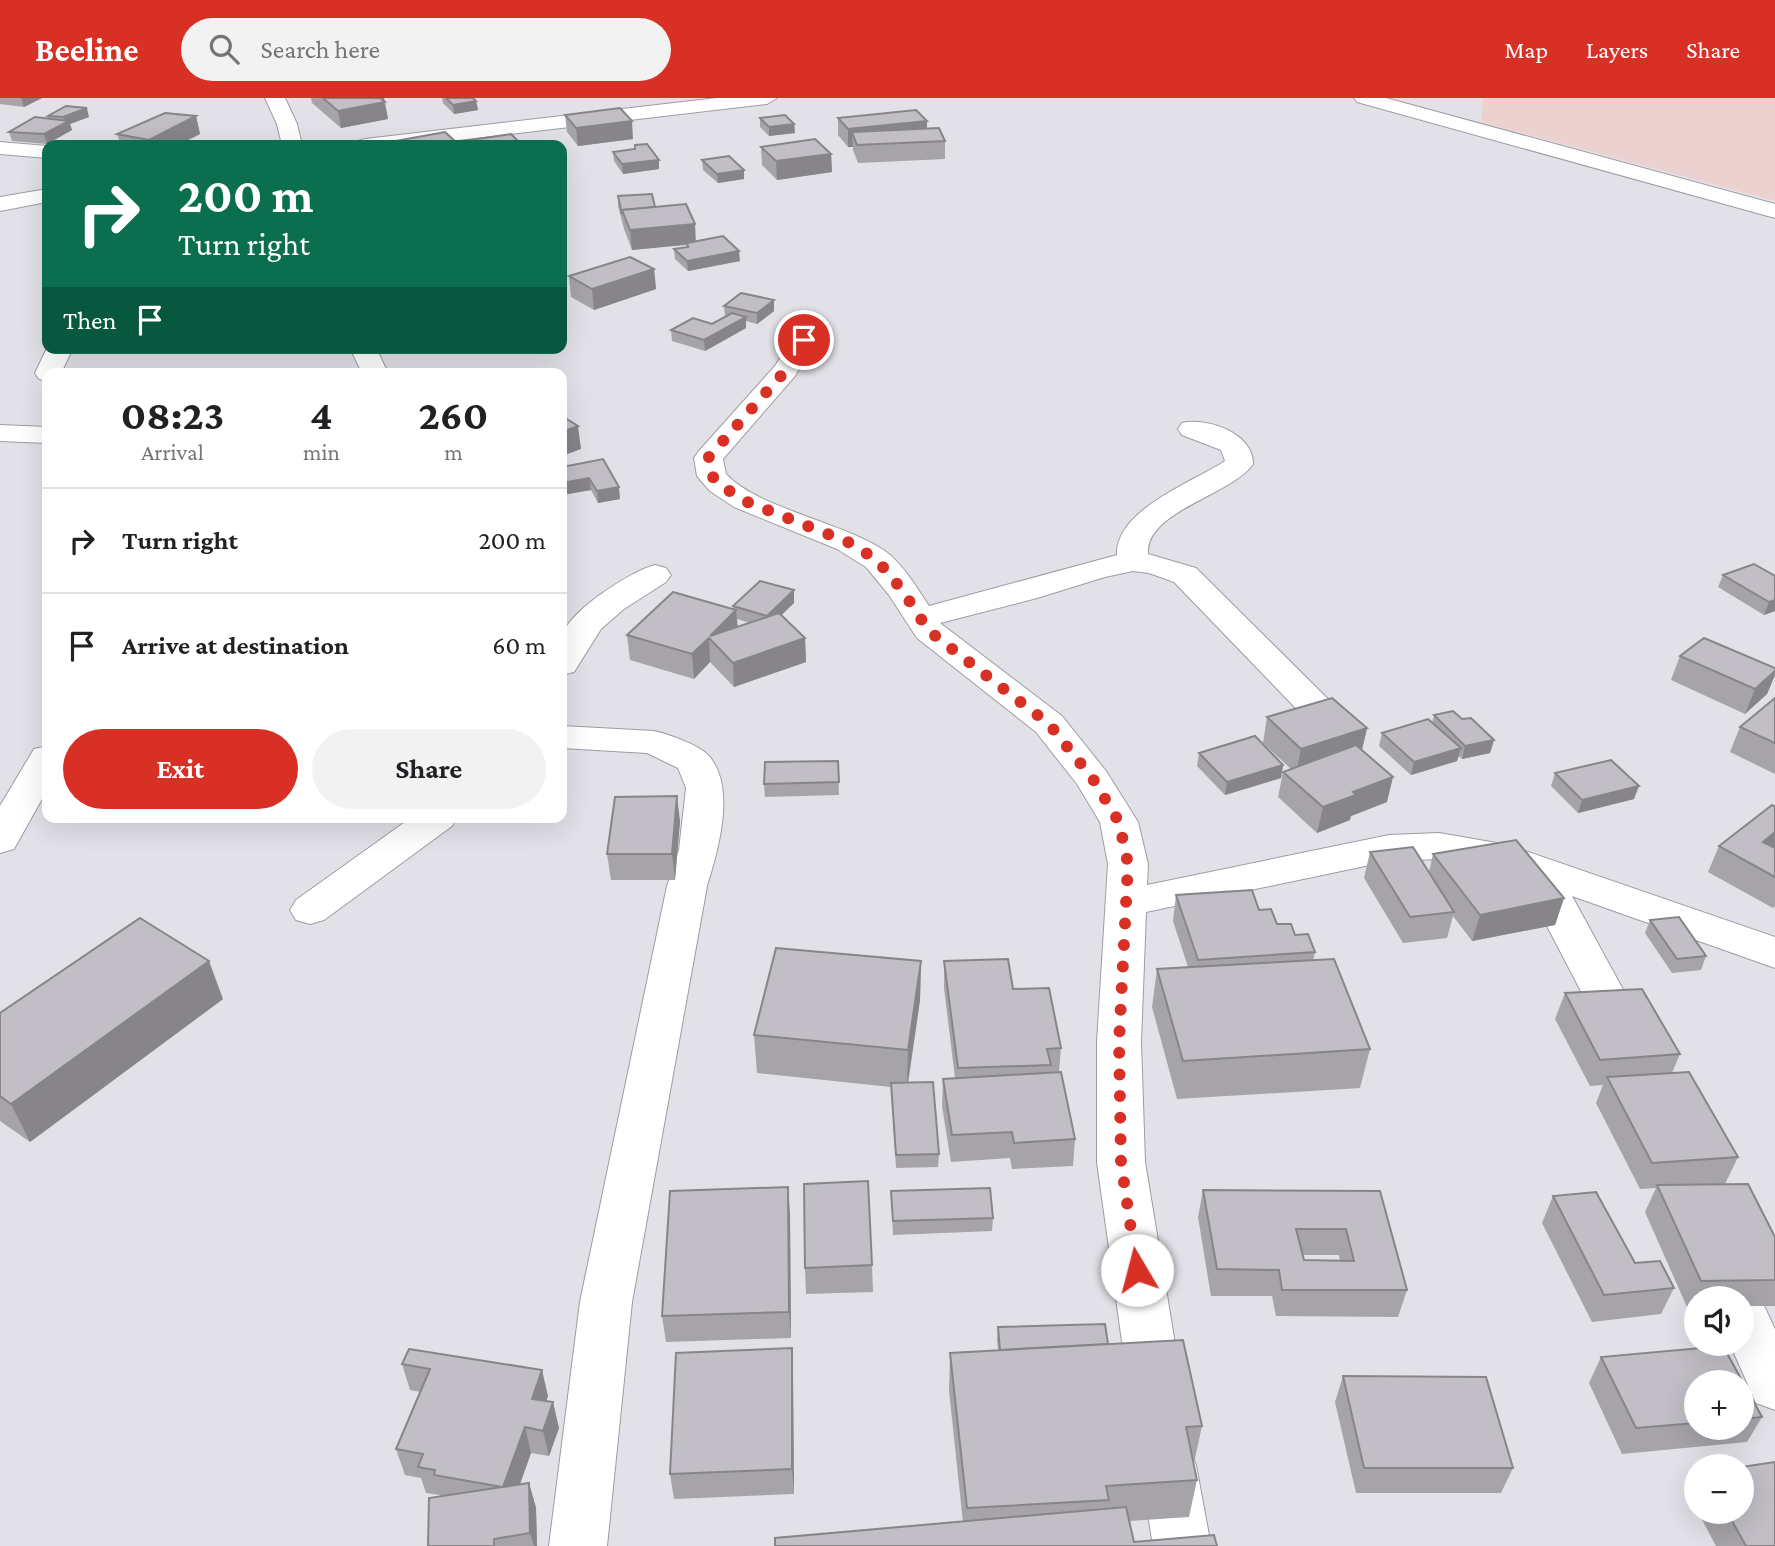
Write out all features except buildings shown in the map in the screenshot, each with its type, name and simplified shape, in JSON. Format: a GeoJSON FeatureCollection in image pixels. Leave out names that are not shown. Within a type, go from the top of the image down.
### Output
{"type":"FeatureCollection","features":[{"type":"Feature","properties":{"kind":"street"},"geometry":{"type":"LineString","coordinates":[[275,98],[291,140]]}},
{"type":"Feature","properties":{"kind":"street"},"geometry":{"type":"LineString","coordinates":[[408,140],[767,98]]}},
{"type":"Feature","properties":{"kind":"street"},"geometry":{"type":"LineString","coordinates":[[1364,98],[1775,211]]}},
{"type":"Feature","properties":{"kind":"street"},"geometry":{"type":"LineString","coordinates":[[0,148],[42,152]]}},
{"type":"Feature","properties":{"kind":"street"},"geometry":{"type":"LineString","coordinates":[[0,204],[42,197]]}},
{"type":"Feature","properties":{"kind":"street"},"geometry":{"type":"LineString","coordinates":[[804,340],[786,370],[708,458],[712,476],[720,485],[745,501],[848,542],[877,560],[902,590],[929,631],[1049,724],[1093,779],[1119,822],[1128,864],[1119,1042],[1121,1162],[1149,1352],[1182,1546]]}},
{"type":"Feature","properties":{"kind":"street"},"geometry":{"type":"LineString","coordinates":[[1133,562],[1132,543],[1142,527],[1182,496],[1213,482],[1239,464],[1241,455],[1237,447],[1222,438],[1192,429]]}},
{"type":"Feature","properties":{"kind":"street"},"geometry":{"type":"LineString","coordinates":[[0,433],[42,435]]}},
{"type":"Feature","properties":{"kind":"street"},"geometry":{"type":"LineString","coordinates":[[920,618],[1026,591],[1099,568],[1133,562],[1154,564],[1185,575],[1323,715]]}},
{"type":"Feature","properties":{"kind":"street"},"geometry":{"type":"LineString","coordinates":[[567,656],[586,623],[612,600],[655,575]]}},
{"type":"Feature","properties":{"kind":"street"},"geometry":{"type":"LineString","coordinates":[[567,737],[654,742],[694,761],[705,788],[699,850],[687,886],[662,1030],[606,1302],[578,1546]]}},
{"type":"Feature","properties":{"kind":"street"},"geometry":{"type":"LineString","coordinates":[[0,840],[42,766]]}},
{"type":"Feature","properties":{"kind":"street"},"geometry":{"type":"LineString","coordinates":[[310,910],[430,823]]}},
{"type":"Feature","properties":{"kind":"street"},"geometry":{"type":"LineString","coordinates":[[1125,903],[1389,848],[1439,846],[1494,854],[1775,953]]}},
{"type":"Feature","properties":{"kind":"street"},"geometry":{"type":"LineString","coordinates":[[1536,868],[1611,1003],[1646,1079]]}},
{"type":"Feature","properties":{"kind":"street"},"geometry":{"type":"LineString","coordinates":[[1754,1337],[1775,1386]]}},
{"type":"Feature","properties":{"kind":"shaded area"},"geometry":{"type":"Polygon","coordinates":[[[1483,98],[1775,98],[1775,201],[1481,122],[1483,98]]]}},
{"type":"Feature","properties":{"kind":"route"},"geometry":{"type":"LineString","coordinates":[[804,340],[786,370],[708,458],[712,476],[720,485],[745,501],[848,542],[877,560],[902,590],[929,631],[1049,724],[1093,779],[1119,822],[1128,864],[1119,1042],[1121,1162],[1137,1270]]}}]}
